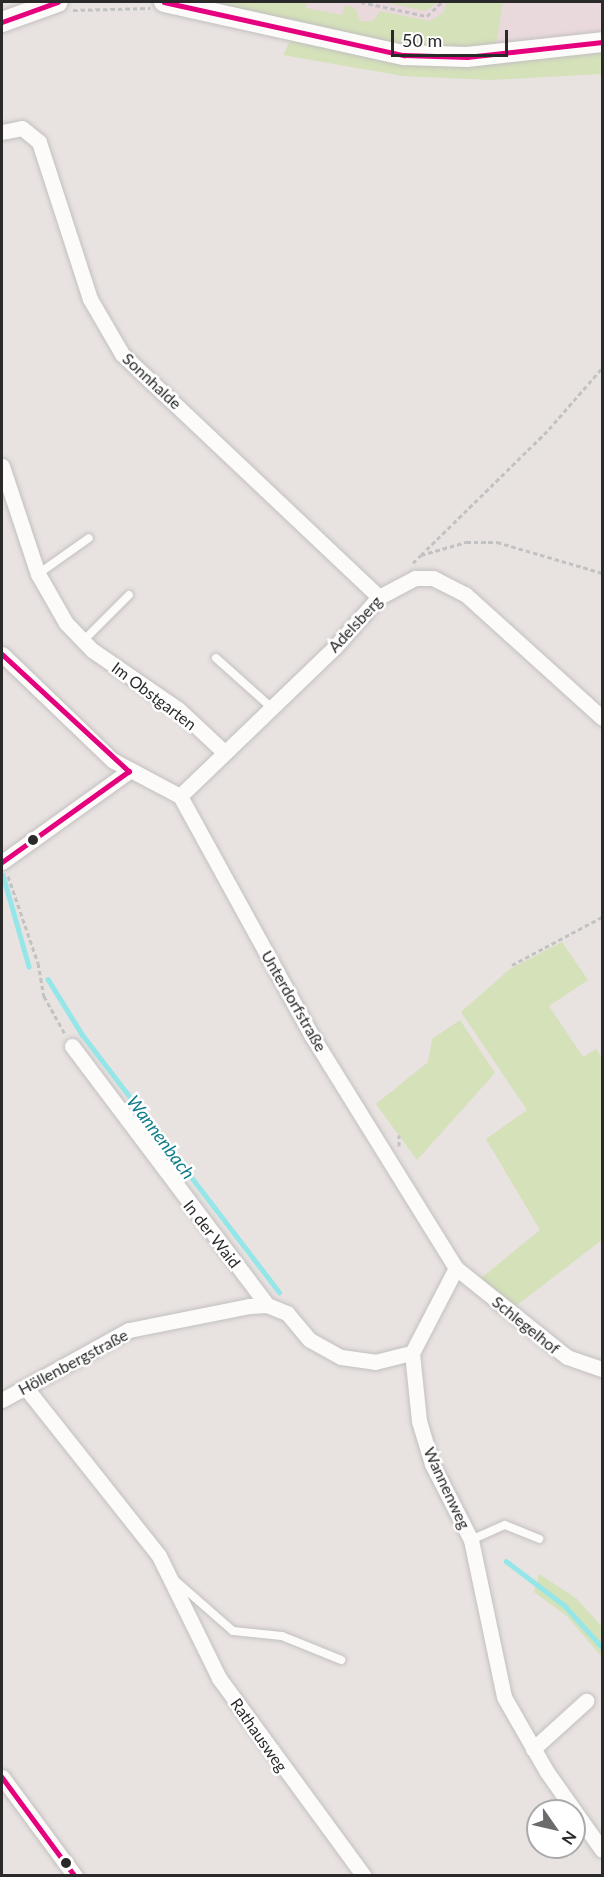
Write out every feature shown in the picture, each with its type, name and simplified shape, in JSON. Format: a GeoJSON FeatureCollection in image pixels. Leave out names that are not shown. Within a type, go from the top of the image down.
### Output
{"type":"FeatureCollection","features":[{"type":"Feature","properties":{"kind":"street"},"geometry":{"type":"LineString","coordinates":[[2,22],[58,2]]}},
{"type":"Feature","properties":{"kind":"street"},"geometry":{"type":"LineString","coordinates":[[165,2],[404,55],[467,57],[603,42]]}},
{"type":"Feature","properties":{"kind":"street","name":"Sonnhalde"},"geometry":{"type":"LineString","coordinates":[[2,132],[22,129],[39,142],[90,299],[122,354],[379,597]]}},
{"type":"Feature","properties":{"kind":"street","name":"Im Obstgarten"},"geometry":{"type":"LineString","coordinates":[[2,466],[38,574],[82,642],[178,709],[224,752]]}},
{"type":"Feature","properties":{"kind":"street","name":"Adelsberg"},"geometry":{"type":"LineString","coordinates":[[180,796],[272,708],[379,597],[393,585],[415,578],[450,584],[603,718]]}},
{"type":"Feature","properties":{"kind":"street"},"geometry":{"type":"LineString","coordinates":[[2,654],[112,760],[180,796]]}},
{"type":"Feature","properties":{"kind":"street"},"geometry":{"type":"LineString","coordinates":[[2,864],[129,771]]}},
{"type":"Feature","properties":{"kind":"street","name":"Unterdorfstraße"},"geometry":{"type":"LineString","coordinates":[[180,796],[312,1036],[456,1268]]}},
{"type":"Feature","properties":{"kind":"street","name":"In der Waid"},"geometry":{"type":"LineString","coordinates":[[72,1046],[267,1305]]}},
{"type":"Feature","properties":{"kind":"street"},"geometry":{"type":"LineString","coordinates":[[267,1305],[287,1313],[310,1340],[341,1357],[375,1362],[412,1353],[456,1268]]}},
{"type":"Feature","properties":{"kind":"street","name":"Schlegelhof"},"geometry":{"type":"LineString","coordinates":[[456,1268],[567,1357],[603,1369]]}},
{"type":"Feature","properties":{"kind":"street","name":"Höllenbergstraße"},"geometry":{"type":"LineString","coordinates":[[2,1400],[129,1330],[267,1305]]}},
{"type":"Feature","properties":{"kind":"street","name":"Wannenweg"},"geometry":{"type":"LineString","coordinates":[[412,1353],[419,1421],[432,1464],[471,1540],[504,1697],[533,1749],[603,1850]]}},
{"type":"Feature","properties":{"kind":"street","name":"Rathausweg"},"geometry":{"type":"LineString","coordinates":[[26,1388],[177,1582],[219,1678],[364,1875]]}},
{"type":"Feature","properties":{"kind":"street"},"geometry":{"type":"LineString","coordinates":[[533,1749],[586,1701]]}},
{"type":"Feature","properties":{"kind":"street"},"geometry":{"type":"LineString","coordinates":[[2,1777],[75,1875]]}},
{"type":"Feature","properties":{"kind":"lane"},"geometry":{"type":"LineString","coordinates":[[38,574],[89,538]]}},
{"type":"Feature","properties":{"kind":"lane"},"geometry":{"type":"LineString","coordinates":[[82,642],[129,595]]}},
{"type":"Feature","properties":{"kind":"lane"},"geometry":{"type":"LineString","coordinates":[[216,658],[272,708]]}},
{"type":"Feature","properties":{"kind":"lane","name":"Wannenweg"},"geometry":{"type":"LineString","coordinates":[[471,1540],[505,1525],[539,1539]]}},
{"type":"Feature","properties":{"kind":"lane","name":"Rathausweg"},"geometry":{"type":"LineString","coordinates":[[177,1582],[233,1631],[282,1636],[340,1660]]}},
{"type":"Feature","properties":{"kind":"path"},"geometry":{"type":"LineString","coordinates":[[361,2],[427,16],[442,2]]}},
{"type":"Feature","properties":{"kind":"path"},"geometry":{"type":"LineString","coordinates":[[393,585],[549,429],[603,368]]}},
{"type":"Feature","properties":{"kind":"path"},"geometry":{"type":"LineString","coordinates":[[421,555],[466,542],[497,542],[603,573]]}},
{"type":"Feature","properties":{"kind":"path"},"geometry":{"type":"LineString","coordinates":[[2,864],[38,963],[44,996],[72,1046]]}},
{"type":"Feature","properties":{"kind":"path"},"geometry":{"type":"LineString","coordinates":[[512,964],[603,917]]}},
{"type":"Feature","properties":{"kind":"shaded area"},"geometry":{"type":"Polygon","coordinates":[[[204,2],[602,2],[602,33],[496,45],[204,2]]]}},
{"type":"Feature","properties":{"kind":"green space"},"geometry":{"type":"Polygon","coordinates":[[[208,2],[307,2],[306,8],[342,15],[345,5],[355,8],[360,21],[373,21],[380,11],[430,21],[443,13],[447,2],[503,2],[496,45],[602,33],[602,74],[490,80],[403,76],[283,55],[298,26],[208,2]]]}},
{"type":"Feature","properties":{"kind":"green space"},"geometry":{"type":"Polygon","coordinates":[[[384,2],[439,2],[425,11],[384,2]]]}},
{"type":"Feature","properties":{"kind":"green space"},"geometry":{"type":"Polygon","coordinates":[[[562,942],[588,980],[549,1006],[583,1057],[596,1049],[602,1058],[602,1240],[513,1308],[480,1279],[540,1230],[486,1139],[527,1110],[461,1012],[510,969],[562,942]]]}},
{"type":"Feature","properties":{"kind":"green space"},"geometry":{"type":"Polygon","coordinates":[[[460,1020],[495,1073],[417,1160],[376,1104],[428,1062],[432,1039],[460,1020]]]}},
{"type":"Feature","properties":{"kind":"green space"},"geometry":{"type":"Polygon","coordinates":[[[539,1574],[577,1599],[602,1627],[602,1657],[567,1616],[534,1592],[539,1574]]]}},
{"type":"Feature","properties":{"kind":"waterway","name":"Wannenbach"},"geometry":{"type":"LineString","coordinates":[[3,875],[29,966]]}},
{"type":"Feature","properties":{"kind":"waterway","name":"Wannenbach"},"geometry":{"type":"LineString","coordinates":[[48,979],[82,1034],[279,1292]]}},
{"type":"Feature","properties":{"kind":"waterway","name":"Wannenbach"},"geometry":{"type":"LineString","coordinates":[[506,1561],[565,1606],[602,1647]]}},
{"type":"Feature","properties":{"kind":"transit line"},"geometry":{"type":"LineString","coordinates":[[2,22],[58,2]]}},
{"type":"Feature","properties":{"kind":"transit line"},"geometry":{"type":"LineString","coordinates":[[164,2],[404,55],[467,57],[602,42]]}},
{"type":"Feature","properties":{"kind":"transit line"},"geometry":{"type":"LineString","coordinates":[[2,654],[129,771]]}},
{"type":"Feature","properties":{"kind":"transit line"},"geometry":{"type":"LineString","coordinates":[[2,862],[129,771]]}},
{"type":"Feature","properties":{"kind":"transit line"},"geometry":{"type":"LineString","coordinates":[[2,1777],[75,1876]]}}]}
